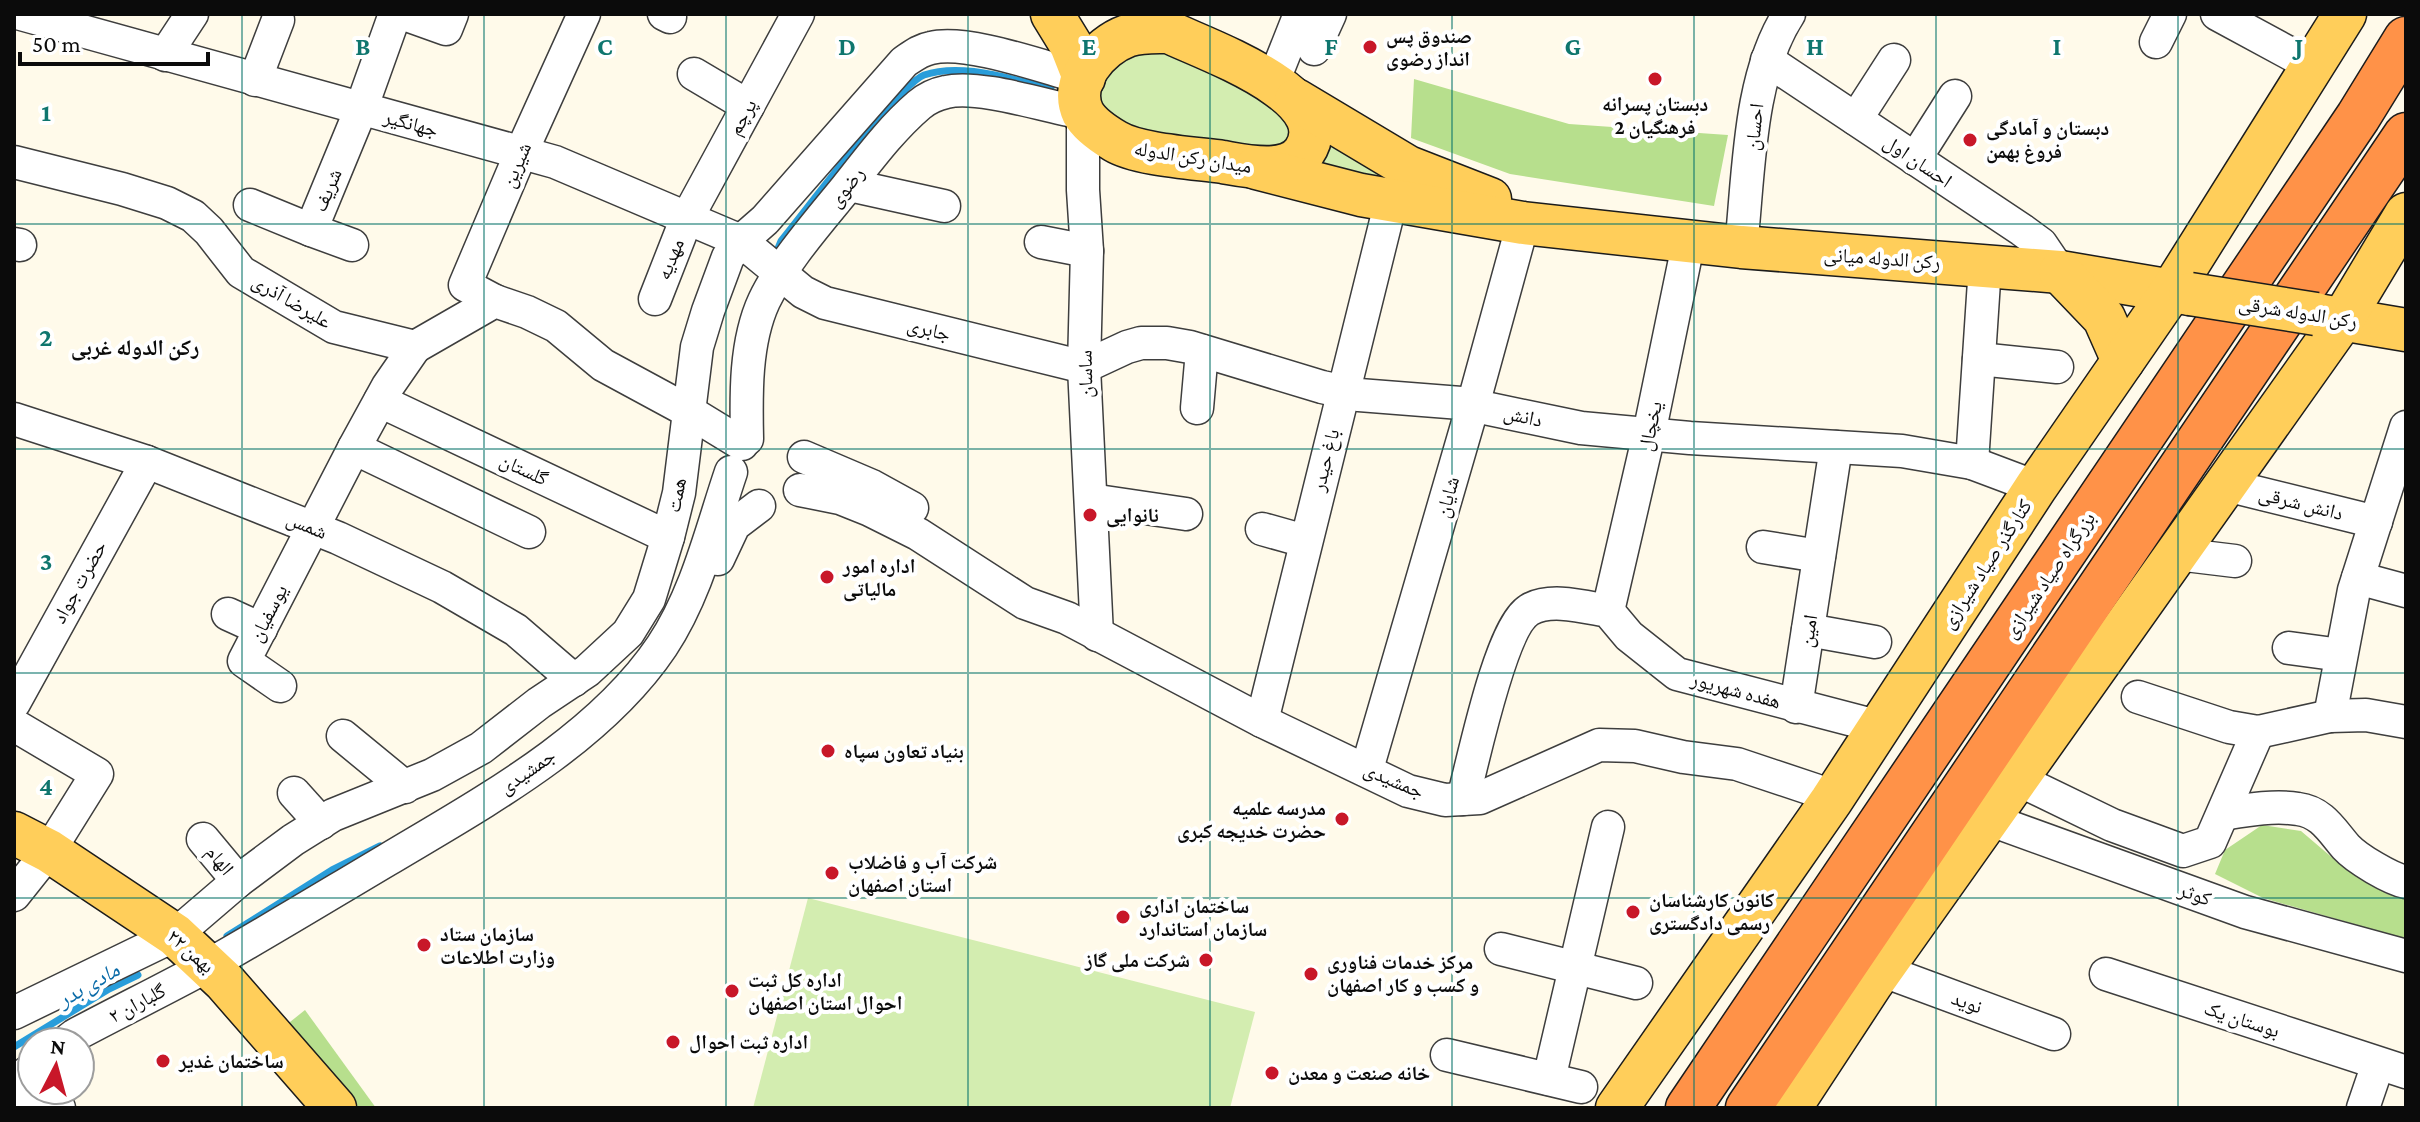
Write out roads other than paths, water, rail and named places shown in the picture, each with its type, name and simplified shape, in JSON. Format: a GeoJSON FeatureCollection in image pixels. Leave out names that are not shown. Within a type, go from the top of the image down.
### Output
{"type":"FeatureCollection","features":[{"type":"Feature","properties":{"kind":"highway"},"geometry":{"type":"LineString","coordinates":[[2358,117],[2405,14]]}},
{"type":"Feature","properties":{"kind":"highway","name":"بزرگراه صیاد شیرازی"},"geometry":{"type":"LineString","coordinates":[[1688,1108],[2358,117],[2406,39]]}},
{"type":"Feature","properties":{"kind":"highway"},"geometry":{"type":"LineString","coordinates":[[1748,1108],[2404,140]]}},
{"type":"Feature","properties":{"kind":"main road"},"geometry":{"type":"LineString","coordinates":[[1052,14],[1071,45],[1084,96]]}},
{"type":"Feature","properties":{"kind":"main road"},"geometry":{"type":"LineString","coordinates":[[1127,14],[1284,91]]}},
{"type":"Feature","properties":{"kind":"main road","name":"کنارگذر صیاد شیرازی"},"geometry":{"type":"LineString","coordinates":[[1617,1108],[1831,801],[2036,487],[2123,361],[2181,292],[2345,14]]}},
{"type":"Feature","properties":{"kind":"main road"},"geometry":{"type":"LineString","coordinates":[[1084,96],[1095,58],[1120,39],[1138,33],[1169,32]]}},
{"type":"Feature","properties":{"kind":"main road","name":"میدان رکن الدوله"},"geometry":{"type":"LineString","coordinates":[[1084,96],[1117,143],[1141,150],[1256,168],[1291,163],[1304,152],[1310,134],[1309,122],[1284,91]]}},
{"type":"Feature","properties":{"kind":"main road","name":"رکن الدوله میانی"},"geometry":{"type":"LineString","coordinates":[[1284,91],[1380,153],[1469,192],[1574,229]]}},
{"type":"Feature","properties":{"kind":"main road"},"geometry":{"type":"LineString","coordinates":[[1376,198],[1350,184],[1350,167],[1363,155],[1380,153]]}},
{"type":"Feature","properties":{"kind":"main road","name":"رکن الدوله میانی"},"geometry":{"type":"LineString","coordinates":[[1256,168],[1376,198],[1523,223],[1741,247],[2060,272],[2181,292]]}},
{"type":"Feature","properties":{"kind":"main road"},"geometry":{"type":"LineString","coordinates":[[1790,1108],[1881,970],[2226,485],[2330,317],[2406,214]]}},
{"type":"Feature","properties":{"kind":"main road"},"geometry":{"type":"LineString","coordinates":[[2060,272],[2104,318],[2123,361]]}},
{"type":"Feature","properties":{"kind":"main road","name":"رکن الدوله شرقی"},"geometry":{"type":"LineString","coordinates":[[2181,292],[2406,330]]}},
{"type":"Feature","properties":{"kind":"main road","name":"۲۲ بهمن"},"geometry":{"type":"LineString","coordinates":[[32,842],[175,935],[217,973],[335,1108]]}},
{"type":"Feature","properties":{"kind":"street","name":"جهانگیر"},"geometry":{"type":"LineString","coordinates":[[21,14],[90,23],[165,55],[555,162],[741,241],[781,275]]}},
{"type":"Feature","properties":{"kind":"street"},"geometry":{"type":"LineString","coordinates":[[165,55],[192,14]]}},
{"type":"Feature","properties":{"kind":"street","name":"شریف"},"geometry":{"type":"LineString","coordinates":[[352,245],[311,230],[361,109],[395,14]]}},
{"type":"Feature","properties":{"kind":"street"},"geometry":{"type":"LineString","coordinates":[[404,14],[446,29],[452,14]]}},
{"type":"Feature","properties":{"kind":"street","name":"پرچم"},"geometry":{"type":"LineString","coordinates":[[686,220],[798,14]]}},
{"type":"Feature","properties":{"kind":"street"},"geometry":{"type":"LineString","coordinates":[[1284,91],[1300,14]]}},
{"type":"Feature","properties":{"kind":"street"},"geometry":{"type":"LineString","coordinates":[[1314,49],[1330,14]]}},
{"type":"Feature","properties":{"kind":"street","name":"احسان"},"geometry":{"type":"LineString","coordinates":[[1741,247],[1758,90],[1780,27],[1789,14]]}},
{"type":"Feature","properties":{"kind":"street"},"geometry":{"type":"LineString","coordinates":[[2217,14],[2313,66]]}},
{"type":"Feature","properties":{"kind":"street","name":"شیرین"},"geometry":{"type":"LineString","coordinates":[[495,301],[465,285],[579,16]]}},
{"type":"Feature","properties":{"kind":"street"},"geometry":{"type":"LineString","coordinates":[[255,80],[278,20]]}},
{"type":"Feature","properties":{"kind":"street","name":"همت"},"geometry":{"type":"LineString","coordinates":[[14,1013],[175,935],[238,881],[333,815],[432,775],[481,748],[587,671],[628,633],[649,599],[668,537],[679,493],[697,347],[728,257],[765,220],[878,90],[917,52],[951,46],[982,51],[1084,96]]}},
{"type":"Feature","properties":{"kind":"street","name":"احسان اول"},"geometry":{"type":"LineString","coordinates":[[1767,60],[2041,244],[2060,272]]}},
{"type":"Feature","properties":{"kind":"street"},"geometry":{"type":"LineString","coordinates":[[1856,119],[1894,60]]}},
{"type":"Feature","properties":{"kind":"street"},"geometry":{"type":"LineString","coordinates":[[694,74],[748,106]]}},
{"type":"Feature","properties":{"kind":"street","name":"رضوی"},"geometry":{"type":"LineString","coordinates":[[740,452],[753,342],[764,301],[808,234],[899,125],[920,104],[944,92],[958,90],[1013,97],[1084,96]]}},
{"type":"Feature","properties":{"kind":"street","name":"ساسان"},"geometry":{"type":"LineString","coordinates":[[1084,96],[1083,190],[1087,251],[1084,367],[1097,635]]}},
{"type":"Feature","properties":{"kind":"street"},"geometry":{"type":"LineString","coordinates":[[1915,159],[1955,96]]}},
{"type":"Feature","properties":{"kind":"street"},"geometry":{"type":"LineString","coordinates":[[1083,190],[1117,160],[1141,150]]}},
{"type":"Feature","properties":{"kind":"street","name":"علیرضا آذری"},"geometry":{"type":"LineString","coordinates":[[14,162],[167,203],[193,216],[241,272],[334,327],[415,347]]}},
{"type":"Feature","properties":{"kind":"street"},"geometry":{"type":"LineString","coordinates":[[849,185],[944,206]]}},
{"type":"Feature","properties":{"kind":"street","name":"باغ حیدر"},"geometry":{"type":"LineString","coordinates":[[1262,721],[1342,391],[1376,198]]}},
{"type":"Feature","properties":{"kind":"street"},"geometry":{"type":"LineString","coordinates":[[250,205],[311,230]]}},
{"type":"Feature","properties":{"kind":"street","name":"مهدیه"},"geometry":{"type":"LineString","coordinates":[[655,299],[686,220]]}},
{"type":"Feature","properties":{"kind":"street","name":"شایان"},"geometry":{"type":"LineString","coordinates":[[1367,769],[1523,223]]}},
{"type":"Feature","properties":{"kind":"street","name":"یخچال"},"geometry":{"type":"LineString","coordinates":[[1608,611],[1689,240]]}},
{"type":"Feature","properties":{"kind":"street"},"geometry":{"type":"LineString","coordinates":[[1041,242],[1087,251]]}},
{"type":"Feature","properties":{"kind":"street"},"geometry":{"type":"LineString","coordinates":[[1972,463],[1985,266]]}},
{"type":"Feature","properties":{"kind":"street","name":"جابری"},"geometry":{"type":"LineString","coordinates":[[781,275],[803,292],[825,303],[1084,367]]}},
{"type":"Feature","properties":{"kind":"street"},"geometry":{"type":"LineString","coordinates":[[312,526],[380,401],[415,347],[495,301],[556,326],[603,365],[688,411],[740,452]]}},
{"type":"Feature","properties":{"kind":"street","name":"دانش"},"geometry":{"type":"LineString","coordinates":[[1084,367],[1141,343],[1167,343],[1359,395],[1412,397],[1473,405],[1581,428],[1902,451],[1972,463],[2036,487]]}},
{"type":"Feature","properties":{"kind":"street"},"geometry":{"type":"LineString","coordinates":[[1197,408],[1202,351]]}},
{"type":"Feature","properties":{"kind":"street"},"geometry":{"type":"LineString","coordinates":[[1979,359],[2057,367]]}},
{"type":"Feature","properties":{"kind":"street","name":"گلستان"},"geometry":{"type":"LineString","coordinates":[[380,401],[668,537]]}},
{"type":"Feature","properties":{"kind":"street","name":"شمس"},"geometry":{"type":"LineString","coordinates":[[14,419],[147,462],[312,526],[442,587],[516,630],[574,680]]}},
{"type":"Feature","properties":{"kind":"street"},"geometry":{"type":"LineString","coordinates":[[2330,716],[2358,578],[2406,429]]}},
{"type":"Feature","properties":{"kind":"street"},"geometry":{"type":"LineString","coordinates":[[740,452],[767,433],[778,434],[789,439],[804,457],[892,497],[954,546]]}},
{"type":"Feature","properties":{"kind":"street","name":"امین"},"geometry":{"type":"LineString","coordinates":[[1796,707],[1836,447]]}},
{"type":"Feature","properties":{"kind":"street"},"geometry":{"type":"LineString","coordinates":[[354,448],[529,532]]}},
{"type":"Feature","properties":{"kind":"street"},"geometry":{"type":"LineString","coordinates":[[740,452],[740,493],[759,506],[782,505],[800,490],[805,480],[804,457]]}},
{"type":"Feature","properties":{"kind":"street","name":"جمشیدی"},"geometry":{"type":"LineString","coordinates":[[414,853],[555,752],[618,700],[641,673],[682,613],[740,452]]}},
{"type":"Feature","properties":{"kind":"street","name":"حضرت جواد"},"geometry":{"type":"LineString","coordinates":[[14,703],[22,668],[147,462]]}},
{"type":"Feature","properties":{"kind":"street","name":"دانش شرقی"},"geometry":{"type":"LineString","coordinates":[[2226,485],[2376,522]]}},
{"type":"Feature","properties":{"kind":"street"},"geometry":{"type":"LineString","coordinates":[[800,490],[840,498],[918,534],[954,546]]}},
{"type":"Feature","properties":{"kind":"street"},"geometry":{"type":"LineString","coordinates":[[1091,500],[1186,514]]}},
{"type":"Feature","properties":{"kind":"street","name":"جمشیدی"},"geometry":{"type":"LineString","coordinates":[[217,973],[564,762],[646,689],[695,616],[730,530],[743,516],[759,506]]}},
{"type":"Feature","properties":{"kind":"street","name":"یوسفیان"},"geometry":{"type":"LineString","coordinates":[[280,686],[244,661],[312,526]]}},
{"type":"Feature","properties":{"kind":"street"},"geometry":{"type":"LineString","coordinates":[[1262,529],[1305,541]]}},
{"type":"Feature","properties":{"kind":"street","name":"جمشیدی"},"geometry":{"type":"LineString","coordinates":[[954,546],[1037,587],[1067,618],[1097,635],[1262,721],[1408,791],[1445,800],[1480,798],[1599,745],[1635,746],[1683,757],[1737,764],[1815,790],[1831,801]]}},
{"type":"Feature","properties":{"kind":"street"},"geometry":{"type":"LineString","coordinates":[[1763,547],[1819,556]]}},
{"type":"Feature","properties":{"kind":"street"},"geometry":{"type":"LineString","coordinates":[[2177,554],[2235,561]]}},
{"type":"Feature","properties":{"kind":"street"},"geometry":{"type":"LineString","coordinates":[[2358,578],[2406,591]]}},
{"type":"Feature","properties":{"kind":"street"},"geometry":{"type":"LineString","coordinates":[[1463,799],[1496,677],[1519,619],[1530,609],[1545,605],[1608,611]]}},
{"type":"Feature","properties":{"kind":"street","name":"هفده شهریور"},"geometry":{"type":"LineString","coordinates":[[1608,611],[1629,636],[1677,674],[1880,727]]}},
{"type":"Feature","properties":{"kind":"street"},"geometry":{"type":"LineString","coordinates":[[228,614],[261,629]]}},
{"type":"Feature","properties":{"kind":"street"},"geometry":{"type":"LineString","coordinates":[[1808,630],[1875,642]]}},
{"type":"Feature","properties":{"kind":"street"},"geometry":{"type":"LineString","coordinates":[[2289,648],[2341,655]]}},
{"type":"Feature","properties":{"kind":"street"},"geometry":{"type":"LineString","coordinates":[[2138,697],[2229,727],[2258,732],[2330,716],[2366,715],[2406,722]]}},
{"type":"Feature","properties":{"kind":"street"},"geometry":{"type":"LineString","coordinates":[[14,725],[97,774],[32,842],[14,895]]}},
{"type":"Feature","properties":{"kind":"street"},"geometry":{"type":"LineString","coordinates":[[2017,779],[2112,825],[2183,851],[2210,842],[2258,732]]}},
{"type":"Feature","properties":{"kind":"street"},"geometry":{"type":"LineString","coordinates":[[343,736],[405,787]]}},
{"type":"Feature","properties":{"kind":"street"},"geometry":{"type":"LineString","coordinates":[[294,793],[321,823]]}},
{"type":"Feature","properties":{"kind":"street"},"geometry":{"type":"LineString","coordinates":[[2223,814],[2257,809],[2301,809],[2326,821],[2348,850],[2397,880],[2406,882]]}},
{"type":"Feature","properties":{"kind":"street","name":"کوثر"},"geometry":{"type":"LineString","coordinates":[[1988,819],[2245,912],[2406,956]]}},
{"type":"Feature","properties":{"kind":"street"},"geometry":{"type":"LineString","coordinates":[[1549,1079],[1608,827]]}},
{"type":"Feature","properties":{"kind":"street","name":"الهام"},"geometry":{"type":"LineString","coordinates":[[203,839],[238,881]]}},
{"type":"Feature","properties":{"kind":"street"},"geometry":{"type":"LineString","coordinates":[[1501,949],[1636,983]]}},
{"type":"Feature","properties":{"kind":"street","name":"نوید"},"geometry":{"type":"LineString","coordinates":[[1881,970],[2054,1034]]}},
{"type":"Feature","properties":{"kind":"street","name":"گلباران ۲"},"geometry":{"type":"LineString","coordinates":[[96,1026],[217,973]]}},
{"type":"Feature","properties":{"kind":"street","name":"بوستان یک"},"geometry":{"type":"LineString","coordinates":[[2106,974],[2392,1068]]}},
{"type":"Feature","properties":{"kind":"street"},"geometry":{"type":"LineString","coordinates":[[1447,1055],[1581,1087]]}},
{"type":"Feature","properties":{"kind":"street"},"geometry":{"type":"LineString","coordinates":[[2363,1108],[2392,1068]]}},
{"type":"Feature","properties":{"kind":"street"},"geometry":{"type":"LineString","coordinates":[[14,1093],[59,1108]]}},
{"type":"Feature","properties":{"kind":"waterway"},"geometry":{"type":"LineString","coordinates":[[776,253],[781,241],[874,124],[924,75],[939,71],[971,71],[1051,88]]}},
{"type":"Feature","properties":{"kind":"waterway"},"geometry":{"type":"LineString","coordinates":[[227,936],[332,870],[380,846]]}},
{"type":"Feature","properties":{"kind":"waterway","name":"مادی بدر"},"geometry":{"type":"LineString","coordinates":[[14,1047],[109,989],[138,975]]}},
{"type":"Feature","properties":{"kind":"place","name":"صندوق پس انداز رضوی"},"geometry":{"type":"Point","coordinates":[1370,47]}},
{"type":"Feature","properties":{"kind":"place","name":"دبستان پسرانه فرهنگیان 2"},"geometry":{"type":"Point","coordinates":[1655,79]}},
{"type":"Feature","properties":{"kind":"place","name":"دبستان و آمادگی فروغ بهمن"},"geometry":{"type":"Point","coordinates":[1970,140]}},
{"type":"Feature","properties":{"kind":"place","name":"نانوایی"},"geometry":{"type":"Point","coordinates":[1090,515]}},
{"type":"Feature","properties":{"kind":"place","name":"اداره امور مالیاتی"},"geometry":{"type":"Point","coordinates":[827,577]}},
{"type":"Feature","properties":{"kind":"place","name":"بنیاد تعاون سپاه"},"geometry":{"type":"Point","coordinates":[828,751]}},
{"type":"Feature","properties":{"kind":"place","name":"مدرسه علمیه حضرت خدیجه کبری"},"geometry":{"type":"Point","coordinates":[1342,819]}},
{"type":"Feature","properties":{"kind":"place","name":"شرکت آب و فاضلاب استان اصفهان"},"geometry":{"type":"Point","coordinates":[832,873]}},
{"type":"Feature","properties":{"kind":"place","name":"کانون کارشناسان رسمی دادگستری"},"geometry":{"type":"Point","coordinates":[1633,912]}},
{"type":"Feature","properties":{"kind":"place","name":"ساختمان اداری سازمان استاندارد"},"geometry":{"type":"Point","coordinates":[1123,917]}},
{"type":"Feature","properties":{"kind":"place","name":"سازمان ستاد وزارت اطلاعات"},"geometry":{"type":"Point","coordinates":[424,945]}},
{"type":"Feature","properties":{"kind":"place","name":"شرکت ملی گاز"},"geometry":{"type":"Point","coordinates":[1206,960]}},
{"type":"Feature","properties":{"kind":"place","name":"مرکز خدمات فناوری و کسب و کار اصفهان"},"geometry":{"type":"Point","coordinates":[1311,974]}},
{"type":"Feature","properties":{"kind":"place","name":"اداره کل ثبت احوال استان اصفهان"},"geometry":{"type":"Point","coordinates":[732,991]}},
{"type":"Feature","properties":{"kind":"place","name":"اداره ثبت احوال"},"geometry":{"type":"Point","coordinates":[673,1042]}},
{"type":"Feature","properties":{"kind":"place","name":"ساختمان غدیر"},"geometry":{"type":"Point","coordinates":[163,1061]}},
{"type":"Feature","properties":{"kind":"place","name":"خانه صنعت و معدن"},"geometry":{"type":"Point","coordinates":[1272,1073]}},
{"type":"Feature","properties":{"kind":"district","name":"رکن الدوله غربی"},"geometry":{"type":"Point","coordinates":[135,347]}}]}
